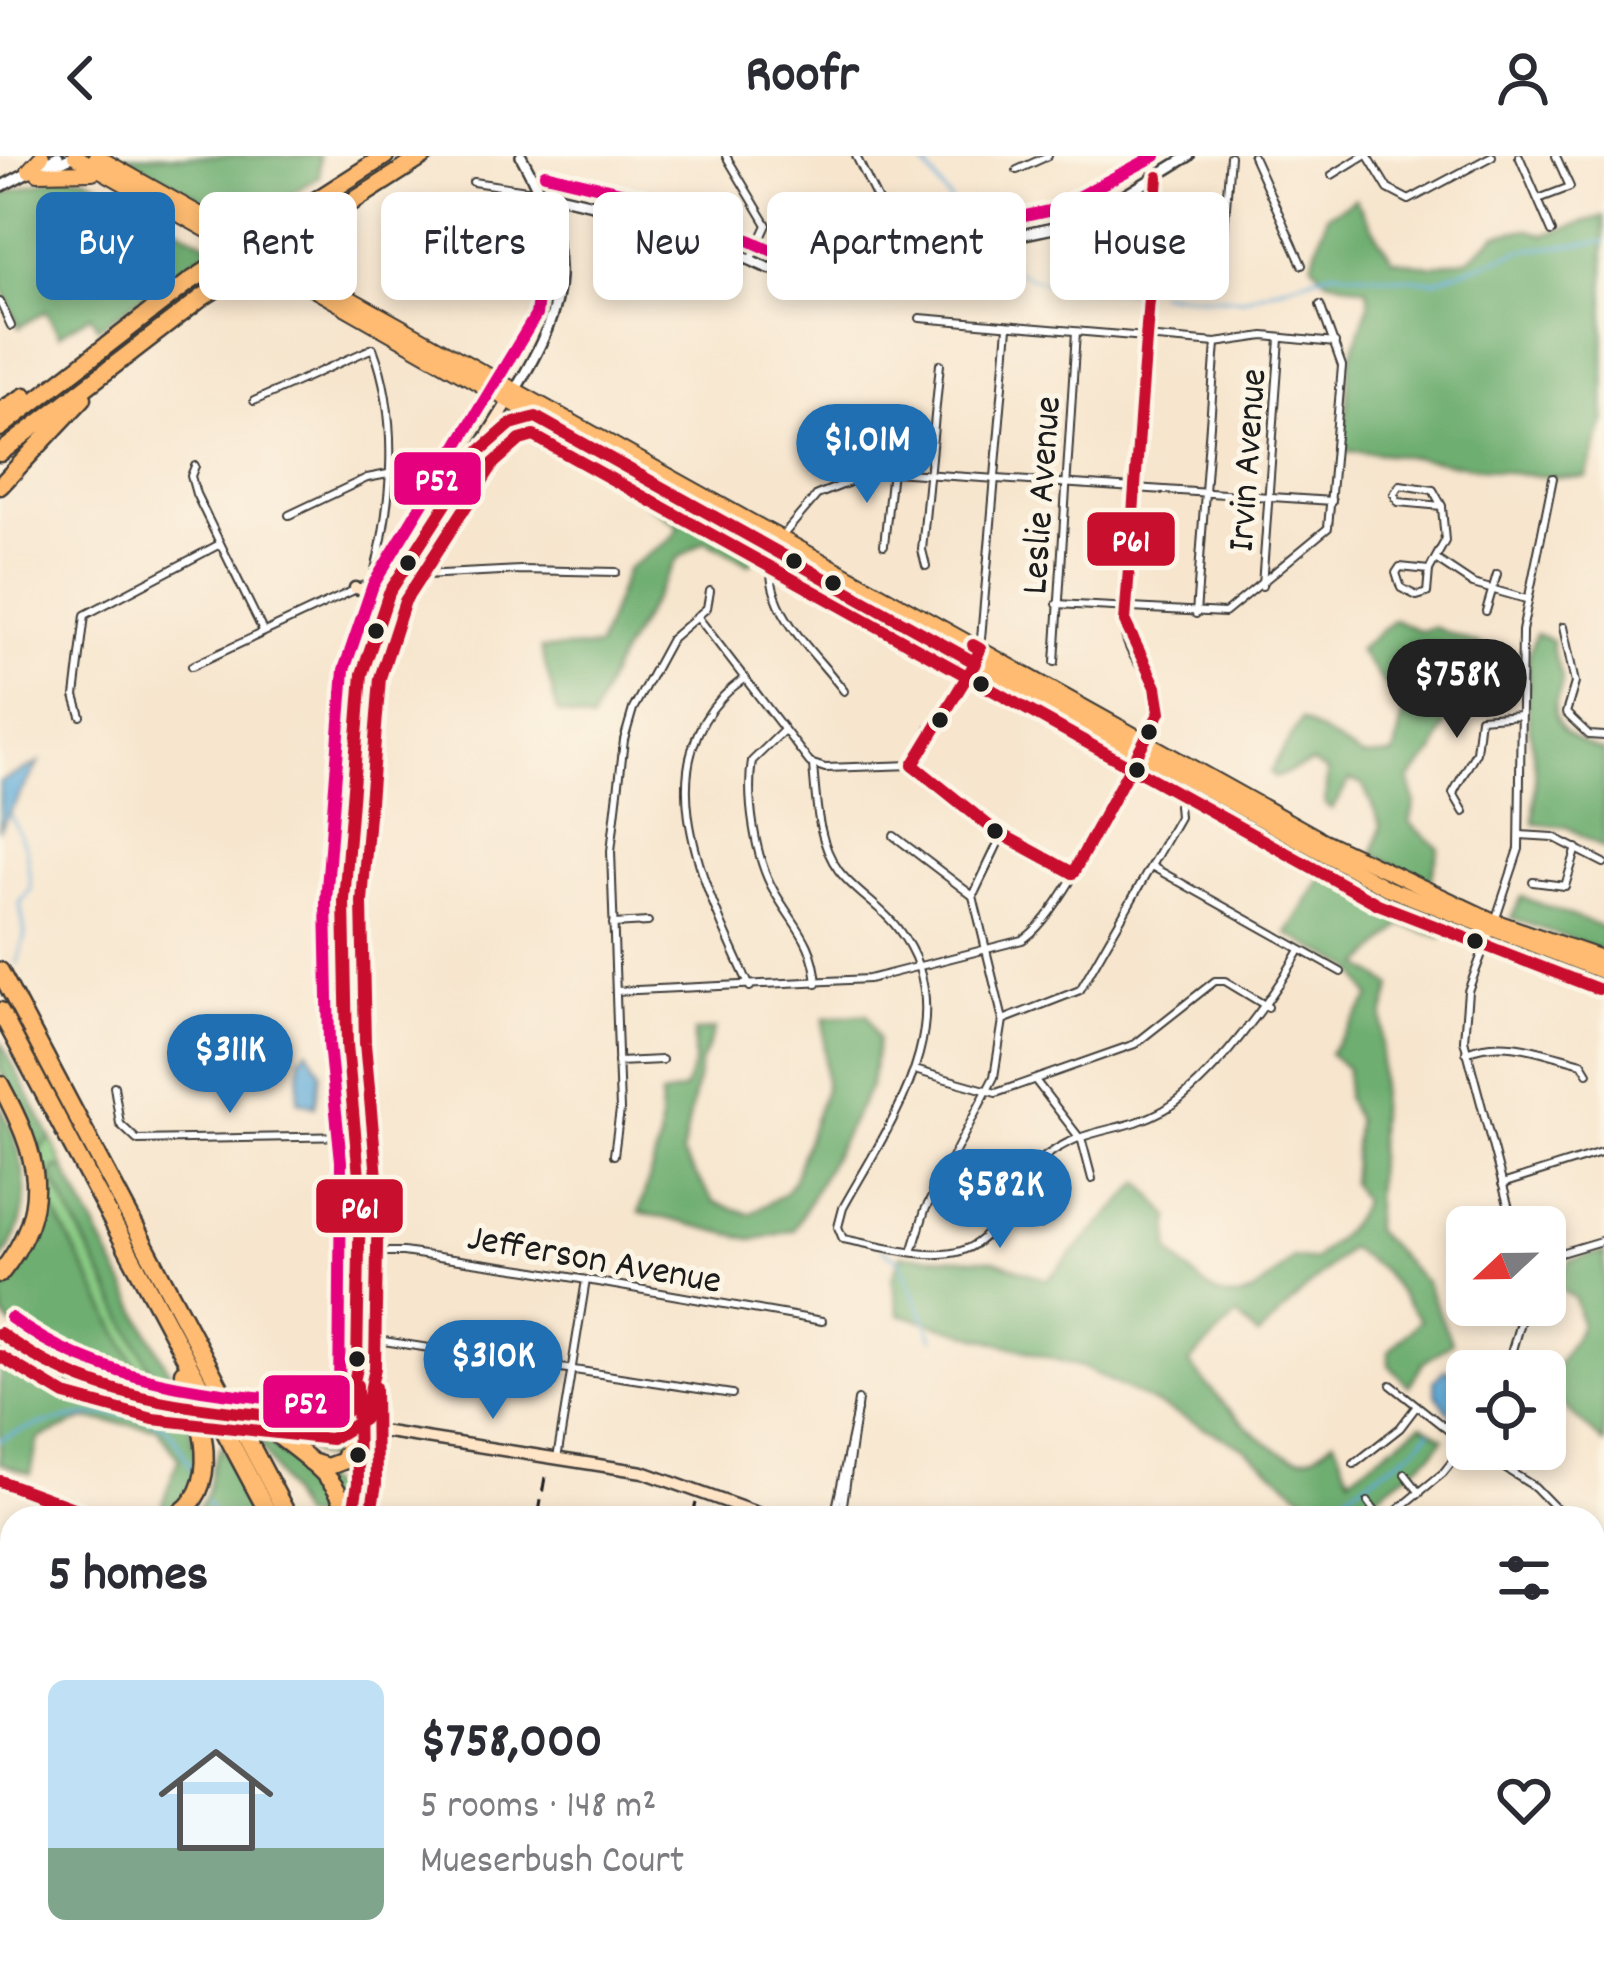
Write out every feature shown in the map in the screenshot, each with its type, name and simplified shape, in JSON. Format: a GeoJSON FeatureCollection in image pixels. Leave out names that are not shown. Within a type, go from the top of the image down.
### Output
{"type":"FeatureCollection","features":[{"type":"Feature","properties":{"kind":"highway"},"geometry":{"type":"LineString","coordinates":[[0,428],[217,263],[385,156]]}},
{"type":"Feature","properties":{"kind":"highway"},"geometry":{"type":"LineString","coordinates":[[357,199],[424,156]]}},
{"type":"Feature","properties":{"kind":"highway"},"geometry":{"type":"LineString","coordinates":[[0,453],[199,299]]}},
{"type":"Feature","properties":{"kind":"highway"},"geometry":{"type":"LineString","coordinates":[[0,490],[36,442],[199,300]]}},
{"type":"Feature","properties":{"kind":"highway"},"geometry":{"type":"LineString","coordinates":[[0,411],[68,372]]}},
{"type":"Feature","properties":{"kind":"highway"},"geometry":{"type":"LineString","coordinates":[[0,958],[42,1050]]}},
{"type":"Feature","properties":{"kind":"highway"},"geometry":{"type":"LineString","coordinates":[[0,971],[283,1506]]}},
{"type":"Feature","properties":{"kind":"highway"},"geometry":{"type":"LineString","coordinates":[[0,1011],[265,1506]]}},
{"type":"Feature","properties":{"kind":"highway"},"geometry":{"type":"LineString","coordinates":[[0,1084],[29,1142],[36,1184],[28,1229],[3,1269]]}},
{"type":"Feature","properties":{"kind":"highway"},"geometry":{"type":"LineString","coordinates":[[148,1288],[187,1380],[204,1446],[199,1492],[184,1506]]}},
{"type":"Feature","properties":{"kind":"highway"},"geometry":{"type":"LineString","coordinates":[[195,1338],[254,1420],[339,1490],[345,1506]]}},
{"type":"Feature","properties":{"kind":"highway"},"geometry":{"type":"LineString","coordinates":[[305,1460],[327,1467],[343,1461],[357,1424]]}},
{"type":"Feature","properties":{"kind":"main road"},"geometry":{"type":"LineString","coordinates":[[28,174],[42,156]]}},
{"type":"Feature","properties":{"kind":"main road"},"geometry":{"type":"LineString","coordinates":[[74,156],[127,180],[1320,845],[1492,927],[1604,971]]}},
{"type":"Feature","properties":{"kind":"main road"},"geometry":{"type":"LineString","coordinates":[[96,156],[127,180]]}},
{"type":"Feature","properties":{"kind":"main road"},"geometry":{"type":"LineString","coordinates":[[110,156],[127,180]]}},
{"type":"Feature","properties":{"kind":"main road"},"geometry":{"type":"LineString","coordinates":[[28,174],[85,170],[127,180]]}},
{"type":"Feature","properties":{"kind":"main road"},"geometry":{"type":"LineString","coordinates":[[511,397],[536,417],[777,544]]}},
{"type":"Feature","properties":{"kind":"main road"},"geometry":{"type":"LineString","coordinates":[[350,1506],[357,1424],[359,1252],[356,1136],[347,1044],[345,881],[362,679],[380,613],[511,397]]}},
{"type":"Feature","properties":{"kind":"main road"},"geometry":{"type":"LineString","coordinates":[[479,451],[511,424],[536,417]]}},
{"type":"Feature","properties":{"kind":"main road"},"geometry":{"type":"LineString","coordinates":[[417,550],[434,572]]}},
{"type":"Feature","properties":{"kind":"main road"},"geometry":{"type":"LineString","coordinates":[[355,588],[372,592],[380,613]]}},
{"type":"Feature","properties":{"kind":"main road"},"geometry":{"type":"LineString","coordinates":[[1492,927],[1604,959]]}},
{"type":"Feature","properties":{"kind":"main road"},"geometry":{"type":"LineString","coordinates":[[0,1333],[27,1357],[71,1381],[654,1475],[738,1506]]}},
{"type":"Feature","properties":{"kind":"main road"},"geometry":{"type":"LineString","coordinates":[[331,1420],[347,1409],[357,1368]]}},
{"type":"Feature","properties":{"kind":"main road"},"geometry":{"type":"LineString","coordinates":[[0,1481],[68,1506]]}},
{"type":"Feature","properties":{"kind":"street"},"geometry":{"type":"LineString","coordinates":[[28,174],[58,156]]}},
{"type":"Feature","properties":{"kind":"street"},"geometry":{"type":"LineString","coordinates":[[0,187],[74,156]]}},
{"type":"Feature","properties":{"kind":"street"},"geometry":{"type":"LineString","coordinates":[[521,156],[541,192]]}},
{"type":"Feature","properties":{"kind":"street"},"geometry":{"type":"LineString","coordinates":[[726,156],[767,225],[751,260]]}},
{"type":"Feature","properties":{"kind":"street"},"geometry":{"type":"LineString","coordinates":[[856,156],[874,192]]}},
{"type":"Feature","properties":{"kind":"street"},"geometry":{"type":"LineString","coordinates":[[1017,170],[1048,156]]}},
{"type":"Feature","properties":{"kind":"street"},"geometry":{"type":"LineString","coordinates":[[616,991],[817,984],[917,970],[1033,933],[1073,873],[1159,717],[1153,676],[1128,640],[1126,610],[1158,177],[1146,156]]}},
{"type":"Feature","properties":{"kind":"street"},"geometry":{"type":"LineString","coordinates":[[1026,234],[1058,227],[1190,156]]}},
{"type":"Feature","properties":{"kind":"street"},"geometry":{"type":"LineString","coordinates":[[1227,192],[1230,156]]}},
{"type":"Feature","properties":{"kind":"street"},"geometry":{"type":"LineString","coordinates":[[1253,156],[1302,265]]}},
{"type":"Feature","properties":{"kind":"street"},"geometry":{"type":"LineString","coordinates":[[1332,176],[1365,156],[1388,190],[1408,200],[1492,156]]}},
{"type":"Feature","properties":{"kind":"street"},"geometry":{"type":"LineString","coordinates":[[1520,156],[1552,232]]}},
{"type":"Feature","properties":{"kind":"street"},"geometry":{"type":"LineString","coordinates":[[1541,198],[1570,187],[1556,156]]}},
{"type":"Feature","properties":{"kind":"street"},"geometry":{"type":"LineString","coordinates":[[473,182],[541,192]]}},
{"type":"Feature","properties":{"kind":"street"},"geometry":{"type":"LineString","coordinates":[[569,199],[661,220],[767,264]]}},
{"type":"Feature","properties":{"kind":"street"},"geometry":{"type":"LineString","coordinates":[[511,397],[553,321],[558,300]]}},
{"type":"Feature","properties":{"kind":"street"},"geometry":{"type":"LineString","coordinates":[[0,302],[10,326]]}},
{"type":"Feature","properties":{"kind":"street"},"geometry":{"type":"LineString","coordinates":[[1057,604],[1196,614],[1230,611],[1328,528],[1342,377],[1320,305]]}},
{"type":"Feature","properties":{"kind":"street"},"geometry":{"type":"LineString","coordinates":[[920,318],[1216,343],[1280,337],[1335,343]]}},
{"type":"Feature","properties":{"kind":"street"},"geometry":{"type":"LineString","coordinates":[[913,766],[929,728],[978,656],[1008,327]]}},
{"type":"Feature","properties":{"kind":"street","name":"Leslie Avenue"},"geometry":{"type":"LineString","coordinates":[[1055,662],[1076,332]]}},
{"type":"Feature","properties":{"kind":"street","name":"Irvin Avenue"},"geometry":{"type":"LineString","coordinates":[[1262,586],[1280,337]]}},
{"type":"Feature","properties":{"kind":"street"},"geometry":{"type":"LineString","coordinates":[[1196,614],[1216,343]]}},
{"type":"Feature","properties":{"kind":"street"},"geometry":{"type":"LineString","coordinates":[[254,401],[373,348],[388,473],[387,517],[372,581]]}},
{"type":"Feature","properties":{"kind":"street"},"geometry":{"type":"LineString","coordinates":[[926,566],[940,364]]}},
{"type":"Feature","properties":{"kind":"street"},"geometry":{"type":"LineString","coordinates":[[195,466],[194,490],[263,631]]}},
{"type":"Feature","properties":{"kind":"street"},"geometry":{"type":"LineString","coordinates":[[884,545],[892,470]]}},
{"type":"Feature","properties":{"kind":"street"},"geometry":{"type":"LineString","coordinates":[[844,691],[777,604],[768,571],[777,544],[825,490],[860,474],[930,472],[1332,501]]}},
{"type":"Feature","properties":{"kind":"street"},"geometry":{"type":"LineString","coordinates":[[289,514],[388,473]]}},
{"type":"Feature","properties":{"kind":"street"},"geometry":{"type":"LineString","coordinates":[[1508,1206],[1466,1052],[1466,1002],[1520,835],[1520,716],[1528,599],[1553,478]]}},
{"type":"Feature","properties":{"kind":"street"},"geometry":{"type":"LineString","coordinates":[[1429,570],[1400,567],[1397,583],[1424,596],[1447,525],[1442,506],[1431,489],[1395,489],[1398,502],[1442,506]]}},
{"type":"Feature","properties":{"kind":"street"},"geometry":{"type":"LineString","coordinates":[[81,716],[75,695],[85,615],[220,544]]}},
{"type":"Feature","properties":{"kind":"street"},"geometry":{"type":"LineString","coordinates":[[1437,560],[1491,591],[1528,599]]}},
{"type":"Feature","properties":{"kind":"street"},"geometry":{"type":"LineString","coordinates":[[192,666],[355,588],[402,574],[616,572]]}},
{"type":"Feature","properties":{"kind":"street"},"geometry":{"type":"LineString","coordinates":[[1486,611],[1497,574]]}},
{"type":"Feature","properties":{"kind":"street"},"geometry":{"type":"LineString","coordinates":[[614,1155],[620,1120],[611,851],[628,724],[675,633],[709,603],[710,591]]}},
{"type":"Feature","properties":{"kind":"street"},"geometry":{"type":"LineString","coordinates":[[697,616],[813,765],[821,827],[834,862],[898,928],[917,970],[923,1028],[918,1071],[838,1227],[843,1239],[941,1255],[970,1247],[987,1235],[1032,1168],[1078,1134],[1168,1107],[1268,1007],[1300,950]]}},
{"type":"Feature","properties":{"kind":"street"},"geometry":{"type":"LineString","coordinates":[[1564,627],[1575,682],[1566,713],[1589,735],[1604,736]]}},
{"type":"Feature","properties":{"kind":"street"},"geometry":{"type":"LineString","coordinates":[[745,678],[700,721],[687,770],[698,868],[750,987]]}},
{"type":"Feature","properties":{"kind":"street"},"geometry":{"type":"LineString","coordinates":[[1464,812],[1453,793],[1476,752],[1480,718],[1520,716]]}},
{"type":"Feature","properties":{"kind":"street"},"geometry":{"type":"LineString","coordinates":[[783,730],[752,761],[758,842],[774,890],[812,948],[817,984]]}},
{"type":"Feature","properties":{"kind":"street"},"geometry":{"type":"LineString","coordinates":[[813,765],[913,766],[1002,835],[1073,873]]}},
{"type":"Feature","properties":{"kind":"street"},"geometry":{"type":"LineString","coordinates":[[1003,1020],[1080,990],[1179,817],[1178,805]]}},
{"type":"Feature","properties":{"kind":"street"},"geometry":{"type":"LineString","coordinates":[[973,896],[1002,835]]}},
{"type":"Feature","properties":{"kind":"street"},"geometry":{"type":"LineString","coordinates":[[1520,835],[1553,837],[1604,862]]}},
{"type":"Feature","properties":{"kind":"street"},"geometry":{"type":"LineString","coordinates":[[894,836],[973,896],[1003,1020],[989,1094],[925,1210],[913,1249]]}},
{"type":"Feature","properties":{"kind":"street"},"geometry":{"type":"LineString","coordinates":[[1533,882],[1563,887],[1577,848]]}},
{"type":"Feature","properties":{"kind":"street"},"geometry":{"type":"LineString","coordinates":[[1151,866],[1341,972]]}},
{"type":"Feature","properties":{"kind":"street"},"geometry":{"type":"LineString","coordinates":[[613,924],[648,922]]}},
{"type":"Feature","properties":{"kind":"street"},"geometry":{"type":"LineString","coordinates":[[918,1071],[989,1094],[1130,1047],[1215,981],[1225,981],[1268,1007]]}},
{"type":"Feature","properties":{"kind":"street"},"geometry":{"type":"LineString","coordinates":[[1466,1052],[1491,1042],[1582,1063],[1588,1072]]}},
{"type":"Feature","properties":{"kind":"street"},"geometry":{"type":"LineString","coordinates":[[618,1062],[662,1060]]}},
{"type":"Feature","properties":{"kind":"street"},"geometry":{"type":"LineString","coordinates":[[1035,1080],[1078,1134],[1092,1178]]}},
{"type":"Feature","properties":{"kind":"street"},"geometry":{"type":"LineString","coordinates":[[114,1086],[120,1124],[136,1140],[356,1136]]}},
{"type":"Feature","properties":{"kind":"street"},"geometry":{"type":"LineString","coordinates":[[1502,1184],[1604,1152]]}},
{"type":"Feature","properties":{"kind":"street"},"geometry":{"type":"LineString","coordinates":[[1007,1205],[1040,1226]]}},
{"type":"Feature","properties":{"kind":"street"},"geometry":{"type":"LineString","coordinates":[[1566,1251],[1604,1240]]}},
{"type":"Feature","properties":{"kind":"street","name":"Jefferson Avenue"},"geometry":{"type":"LineString","coordinates":[[359,1252],[433,1256],[822,1321]]}},
{"type":"Feature","properties":{"kind":"street"},"geometry":{"type":"LineString","coordinates":[[556,1459],[586,1280]]}},
{"type":"Feature","properties":{"kind":"street"},"geometry":{"type":"LineString","coordinates":[[357,1337],[732,1394]]}},
{"type":"Feature","properties":{"kind":"street"},"geometry":{"type":"LineString","coordinates":[[1391,1384],[1446,1428]]}},
{"type":"Feature","properties":{"kind":"street"},"geometry":{"type":"LineString","coordinates":[[840,1506],[858,1400]]}},
{"type":"Feature","properties":{"kind":"street"},"geometry":{"type":"LineString","coordinates":[[1354,1463],[1400,1428],[1417,1407]]}},
{"type":"Feature","properties":{"kind":"street"},"geometry":{"type":"LineString","coordinates":[[1401,1506],[1446,1468]]}},
{"type":"Feature","properties":{"kind":"street"},"geometry":{"type":"LineString","coordinates":[[1508,1470],[1553,1506]]}},
{"type":"Feature","properties":{"kind":"street"},"geometry":{"type":"LineString","coordinates":[[1405,1474],[1420,1493]]}},
{"type":"Feature","properties":{"kind":"street"},"geometry":{"type":"LineString","coordinates":[[1368,1502],[1372,1506]]}},
{"type":"Feature","properties":{"kind":"green space"},"geometry":{"type":"Polygon","coordinates":[[[124,156],[319,156],[319,177],[295,192],[199,192],[199,198],[124,156]]]}},
{"type":"Feature","properties":{"kind":"green space"},"geometry":{"type":"Polygon","coordinates":[[[65,175],[86,177],[113,192],[36,192],[36,300],[138,300],[98,328],[91,315],[59,335],[46,311],[19,327],[0,283],[0,195],[65,175]]]}},
{"type":"Feature","properties":{"kind":"green space"},"geometry":{"type":"Polygon","coordinates":[[[1355,199],[1392,259],[1430,266],[1469,259],[1497,235],[1527,229],[1544,235],[1604,216],[1604,421],[1586,477],[1344,451],[1350,360],[1369,303],[1367,289],[1326,279],[1312,263],[1327,215],[1355,199]]]}},
{"type":"Feature","properties":{"kind":"green space"},"geometry":{"type":"Polygon","coordinates":[[[175,226],[199,239],[199,257],[175,274],[175,226]]]}},
{"type":"Feature","properties":{"kind":"green space"},"geometry":{"type":"Polygon","coordinates":[[[622,472],[763,552],[749,564],[705,541],[677,559],[613,669],[591,722],[558,713],[541,649],[598,647],[627,569],[671,539],[679,526],[617,481],[622,472]]]}},
{"type":"Feature","properties":{"kind":"green space"},"geometry":{"type":"Polygon","coordinates":[[[1394,620],[1421,631],[1433,627],[1512,657],[1509,679],[1461,681],[1435,751],[1409,780],[1415,802],[1410,823],[1439,848],[1430,883],[1373,854],[1381,826],[1363,785],[1350,780],[1332,809],[1325,805],[1327,771],[1311,763],[1275,778],[1270,772],[1301,720],[1363,757],[1394,755],[1404,709],[1358,650],[1394,620]]]}},
{"type":"Feature","properties":{"kind":"green space"},"geometry":{"type":"Polygon","coordinates":[[[1536,634],[1552,640],[1561,673],[1555,707],[1559,723],[1580,741],[1604,751],[1604,848],[1567,827],[1534,824],[1536,773],[1526,683],[1536,634]]]}},
{"type":"Feature","properties":{"kind":"green space"},"geometry":{"type":"Polygon","coordinates":[[[1328,867],[1450,924],[1442,937],[1402,925],[1362,966],[1392,986],[1383,1017],[1374,1230],[1426,1283],[1452,1343],[1423,1363],[1409,1386],[1389,1365],[1389,1351],[1420,1320],[1381,1269],[1349,1248],[1258,1336],[1237,1316],[1189,1363],[1235,1415],[1277,1449],[1304,1457],[1334,1439],[1350,1477],[1422,1424],[1444,1438],[1432,1454],[1362,1506],[1302,1506],[1309,1500],[1243,1447],[1081,1367],[899,1314],[892,1278],[901,1255],[995,1260],[1047,1280],[1141,1182],[1170,1217],[1169,1251],[1217,1294],[1243,1296],[1293,1258],[1314,1260],[1354,1218],[1362,1200],[1351,1183],[1356,1120],[1346,1098],[1347,1069],[1329,1053],[1371,998],[1354,969],[1287,934],[1328,867]]]}},
{"type":"Feature","properties":{"kind":"green space"},"geometry":{"type":"Polygon","coordinates":[[[1522,897],[1604,928],[1604,951],[1511,918],[1522,897]]]}},
{"type":"Feature","properties":{"kind":"green space"},"geometry":{"type":"Polygon","coordinates":[[[867,1014],[878,1039],[871,1085],[794,1230],[754,1240],[639,1212],[659,1144],[661,1096],[684,1090],[694,1064],[694,1032],[715,1029],[700,1065],[682,1155],[714,1202],[750,1214],[785,1193],[793,1181],[825,1089],[824,1018],[867,1014]]]}},
{"type":"Feature","properties":{"kind":"green space"},"geometry":{"type":"Polygon","coordinates":[[[0,1040],[51,1138],[39,1151],[0,1070],[0,1040]]]}},
{"type":"Feature","properties":{"kind":"green space"},"geometry":{"type":"Polygon","coordinates":[[[0,1104],[17,1144],[25,1184],[21,1223],[0,1262],[0,1104]]]}},
{"type":"Feature","properties":{"kind":"green space"},"geometry":{"type":"Polygon","coordinates":[[[51,1138],[65,1169],[56,1168],[51,1176],[152,1371],[140,1374],[50,1203],[44,1201],[39,1151],[51,1138]]]}},
{"type":"Feature","properties":{"kind":"green space"},"geometry":{"type":"Polygon","coordinates":[[[56,1167],[65,1169],[181,1395],[84,1373],[42,1351],[3,1316],[0,1284],[34,1240],[44,1201],[50,1203],[140,1374],[151,1371],[51,1175],[56,1167]]]}},
{"type":"Feature","properties":{"kind":"green space"},"geometry":{"type":"Polygon","coordinates":[[[1604,1252],[1604,1443],[1566,1409],[1566,1351],[1581,1325],[1575,1299],[1566,1292],[1570,1260],[1604,1252]]]}},
{"type":"Feature","properties":{"kind":"green space"},"geometry":{"type":"Polygon","coordinates":[[[0,1344],[65,1383],[187,1410],[198,1467],[191,1499],[161,1506],[179,1458],[157,1428],[84,1419],[38,1439],[31,1474],[0,1463],[0,1344]]]}},
{"type":"Feature","properties":{"kind":"green space"},"geometry":{"type":"Polygon","coordinates":[[[274,1422],[341,1432],[344,1449],[334,1461],[317,1456],[274,1422]]]}},
{"type":"Feature","properties":{"kind":"green space"},"geometry":{"type":"Polygon","coordinates":[[[265,1441],[331,1488],[336,1506],[294,1506],[261,1445],[265,1441]]]}},
{"type":"Feature","properties":{"kind":"green space"},"geometry":{"type":"Polygon","coordinates":[[[221,1446],[253,1506],[200,1506],[221,1446]]]}},
{"type":"Feature","properties":{"kind":"water"},"geometry":{"type":"Polygon","coordinates":[[[39,763],[0,828],[0,782],[39,763]]]}},
{"type":"Feature","properties":{"kind":"water"},"geometry":{"type":"Polygon","coordinates":[[[308,1049],[321,1072],[315,1106],[298,1101],[300,1057],[308,1049]]]}},
{"type":"Feature","properties":{"kind":"water"},"geometry":{"type":"Polygon","coordinates":[[[1446,1370],[1446,1408],[1434,1381],[1446,1370]]]}},
{"type":"Feature","properties":{"kind":"waterway"},"geometry":{"type":"LineString","coordinates":[[918,156],[944,192]]}},
{"type":"Feature","properties":{"kind":"waterway"},"geometry":{"type":"LineString","coordinates":[[1229,298],[1241,299],[1332,271],[1433,281],[1523,250],[1604,242]]}},
{"type":"Feature","properties":{"kind":"waterway"},"geometry":{"type":"LineString","coordinates":[[1026,275],[1050,283]]}},
{"type":"Feature","properties":{"kind":"waterway"},"geometry":{"type":"LineString","coordinates":[[11,816],[26,849],[31,889],[20,903],[25,934],[17,964]]}},
{"type":"Feature","properties":{"kind":"waterway"},"geometry":{"type":"LineString","coordinates":[[882,1249],[900,1261],[933,1338]]}},
{"type":"Feature","properties":{"kind":"waterway"},"geometry":{"type":"LineString","coordinates":[[0,1440],[35,1426],[82,1416],[128,1415],[168,1430],[194,1473]]}},
{"type":"Feature","properties":{"kind":"waterway"},"geometry":{"type":"LineString","coordinates":[[1331,1506],[1405,1456],[1430,1430]]}},
{"type":"Feature","properties":{"kind":"waterway"},"geometry":{"type":"LineString","coordinates":[[207,1502],[209,1506]]}},
{"type":"Feature","properties":{"kind":"railway"},"geometry":{"type":"LineString","coordinates":[[540,1506],[545,1477]]}},
{"type":"Feature","properties":{"kind":"transit line","name":"P52"},"geometry":{"type":"LineString","coordinates":[[545,174],[667,203],[773,251],[823,259],[1053,210],[1155,156]]}},
{"type":"Feature","properties":{"kind":"transit line","name":"P61"},"geometry":{"type":"LineString","coordinates":[[1073,873],[1160,712],[1156,687],[1125,622],[1158,177]]}},
{"type":"Feature","properties":{"kind":"transit line","name":"P52"},"geometry":{"type":"LineString","coordinates":[[11,1318],[86,1360],[126,1374],[210,1391],[339,1404],[341,1161],[329,1044],[326,901],[344,670],[373,585],[536,315],[538,300]]}},
{"type":"Feature","properties":{"kind":"transit line","name":"P61"},"geometry":{"type":"LineString","coordinates":[[0,1333],[76,1376],[158,1401],[331,1421],[348,1410],[357,1368],[360,1188],[347,1044],[344,901],[362,674],[389,593],[480,451],[511,424],[536,417],[976,663]]}},
{"type":"Feature","properties":{"kind":"transit line"},"geometry":{"type":"LineString","coordinates":[[0,1356],[65,1395],[153,1419],[331,1439],[364,1419],[375,1368],[378,1188],[365,1043],[362,902],[380,678],[405,601],[494,463],[520,440],[534,436],[1378,904],[1598,989]]}},
{"type":"Feature","properties":{"kind":"transit line","name":"P61"},"geometry":{"type":"LineString","coordinates":[[913,765],[974,665],[980,649],[973,645]]}},
{"type":"Feature","properties":{"kind":"transit line","name":"P61"},"geometry":{"type":"LineString","coordinates":[[913,765],[994,830],[1073,873]]}},
{"type":"Feature","properties":{"kind":"transit line","name":"P61"},"geometry":{"type":"LineString","coordinates":[[354,1506],[357,1385]]}},
{"type":"Feature","properties":{"kind":"transit line"},"geometry":{"type":"LineString","coordinates":[[372,1506],[375,1387]]}},
{"type":"Feature","properties":{"kind":"transit line","name":"P61"},"geometry":{"type":"LineString","coordinates":[[0,1481],[68,1506]]}}]}
